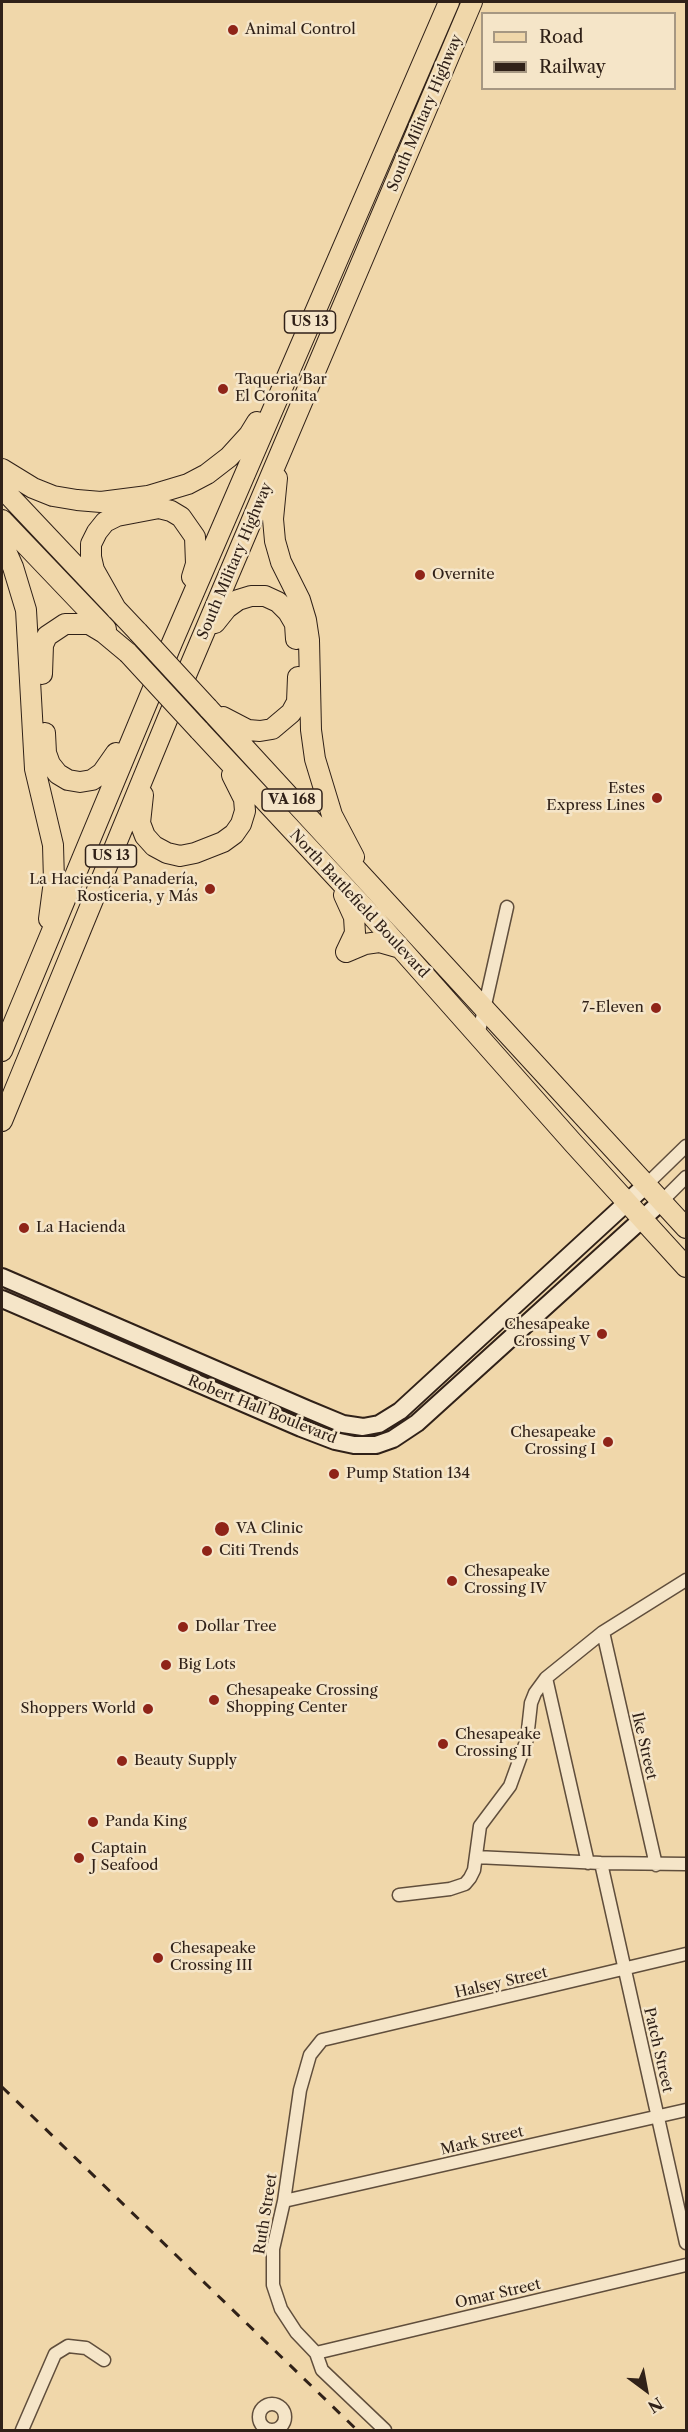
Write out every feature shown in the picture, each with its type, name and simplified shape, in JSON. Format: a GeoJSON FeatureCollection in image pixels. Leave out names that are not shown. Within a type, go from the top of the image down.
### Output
{"type":"FeatureCollection","features":[{"type":"Feature","properties":{"kind":"main road","name":"South Military Highway"},"geometry":{"type":"LineString","coordinates":[[2,1052],[148,699],[449,2]]}},
{"type":"Feature","properties":{"kind":"main road","name":"South Military Highway"},"geometry":{"type":"LineString","coordinates":[[2,1121],[167,720],[472,2]]}},
{"type":"Feature","properties":{"kind":"main road"},"geometry":{"type":"LineString","coordinates":[[2,469],[33,488],[53,496],[77,500],[124,500],[169,491],[188,484],[207,474],[230,457],[249,435],[294,357]]}},
{"type":"Feature","properties":{"kind":"main road"},"geometry":{"type":"LineString","coordinates":[[280,457],[273,519],[275,541],[281,562],[300,600],[306,620],[309,640],[311,730],[315,759],[332,815],[376,892]]}},
{"type":"Feature","properties":{"kind":"main road","name":"North Battlefield Boulevard"},"geometry":{"type":"LineString","coordinates":[[2,488],[138,632],[687,1228]]}},
{"type":"Feature","properties":{"kind":"main road"},"geometry":{"type":"LineString","coordinates":[[116,609],[94,570],[91,558],[91,544],[97,532],[105,522],[138,510],[159,508],[171,511],[181,517],[195,537],[196,564],[172,643]]}},
{"type":"Feature","properties":{"kind":"main road","name":"North Battlefield Boulevard"},"geometry":{"type":"LineString","coordinates":[[2,520],[57,575],[400,948],[687,1267]]}},
{"type":"Feature","properties":{"kind":"main road"},"geometry":{"type":"LineString","coordinates":[[2,543],[14,567],[26,610],[35,769],[53,844],[54,880],[50,917],[42,952]]}},
{"type":"Feature","properties":{"kind":"main road"},"geometry":{"type":"LineString","coordinates":[[191,664],[213,626],[227,608],[238,600],[251,596],[265,596],[283,607],[295,624],[297,702],[283,722],[272,729],[248,730],[208,708]]}},
{"type":"Feature","properties":{"kind":"main road"},"geometry":{"type":"LineString","coordinates":[[128,653],[89,624],[65,624],[47,636],[41,656],[46,753],[50,764],[58,774],[68,780],[80,782],[92,780],[102,773],[148,699]]}},
{"type":"Feature","properties":{"kind":"main road"},"geometry":{"type":"LineString","coordinates":[[167,720],[151,766],[140,823],[145,836],[154,846],[167,853],[180,856],[195,854],[223,842],[238,829],[245,812],[244,799],[239,786],[199,730]]}},
{"type":"Feature","properties":{"kind":"main road"},"geometry":{"type":"LineString","coordinates":[[332,874],[354,916],[355,933],[346,952],[365,944],[379,942],[400,948]]}},
{"type":"Feature","properties":{"kind":"street"},"geometry":{"type":"LineString","coordinates":[[478,1036],[507,907]]}},
{"type":"Feature","properties":{"kind":"street"},"geometry":{"type":"LineString","coordinates":[[647,1184],[687,1146]]}},
{"type":"Feature","properties":{"kind":"street"},"geometry":{"type":"LineString","coordinates":[[662,1201],[687,1177]]}},
{"type":"Feature","properties":{"kind":"street","name":"Robert Hall Boulevard"},"geometry":{"type":"LineString","coordinates":[[2,1277],[343,1424],[363,1427],[379,1424],[400,1411],[647,1184]]}},
{"type":"Feature","properties":{"kind":"street","name":"Robert Hall Boulevard"},"geometry":{"type":"LineString","coordinates":[[2,1299],[301,1428],[335,1441],[354,1445],[376,1445],[393,1439],[417,1423],[662,1201]]}},
{"type":"Feature","properties":{"kind":"street"},"geometry":{"type":"LineString","coordinates":[[376,1445],[383,1436],[410,1415],[422,1392]]}},
{"type":"Feature","properties":{"kind":"street"},"geometry":{"type":"LineString","coordinates":[[399,1895],[450,1889],[465,1884],[474,1870],[480,1826],[510,1786],[526,1739],[533,1698],[546,1678],[603,1632],[687,1580]]}},
{"type":"Feature","properties":{"kind":"street","name":"Ike Street"},"geometry":{"type":"LineString","coordinates":[[603,1632],[656,1865]]}},
{"type":"Feature","properties":{"kind":"street"},"geometry":{"type":"LineString","coordinates":[[546,1678],[594,1863]]}},
{"type":"Feature","properties":{"kind":"street"},"geometry":{"type":"LineString","coordinates":[[476,1857],[594,1863],[687,1864]]}},
{"type":"Feature","properties":{"kind":"street","name":"Patch Street"},"geometry":{"type":"LineString","coordinates":[[594,1863],[625,1969],[687,2243]]}},
{"type":"Feature","properties":{"kind":"street","name":"Halsey Street"},"geometry":{"type":"LineString","coordinates":[[322,2040],[687,1954]]}},
{"type":"Feature","properties":{"kind":"street","name":"Ruth Street"},"geometry":{"type":"LineString","coordinates":[[322,2040],[310,2055],[300,2090],[284,2201],[273,2249],[273,2285],[281,2309],[296,2332],[316,2353],[322,2370],[385,2430]]}},
{"type":"Feature","properties":{"kind":"street","name":"Mark Street"},"geometry":{"type":"LineString","coordinates":[[284,2201],[687,2110]]}},
{"type":"Feature","properties":{"kind":"street","name":"Omar Street"},"geometry":{"type":"LineString","coordinates":[[316,2353],[687,2265]]}},
{"type":"Feature","properties":{"kind":"street"},"geometry":{"type":"LineString","coordinates":[[22,2430],[55,2354],[68,2346],[86,2348],[104,2360]]}},
{"type":"Feature","properties":{"kind":"railway"},"geometry":{"type":"LineString","coordinates":[[2,2087],[357,2430]]}},
{"type":"Feature","properties":{"kind":"place","name":"Animal Control"},"geometry":{"type":"Point","coordinates":[233,30]}},
{"type":"Feature","properties":{"kind":"place","name":"Taqueria Bar El Coronita"},"geometry":{"type":"Point","coordinates":[223,389]}},
{"type":"Feature","properties":{"kind":"place","name":"Overnite"},"geometry":{"type":"Point","coordinates":[420,575]}},
{"type":"Feature","properties":{"kind":"place","name":"Estes Express Lines"},"geometry":{"type":"Point","coordinates":[657,798]}},
{"type":"Feature","properties":{"kind":"place","name":"La Hacienda Panadería, Rosticeria, y Más"},"geometry":{"type":"Point","coordinates":[210,889]}},
{"type":"Feature","properties":{"kind":"place","name":"7-Eleven"},"geometry":{"type":"Point","coordinates":[656,1008]}},
{"type":"Feature","properties":{"kind":"place","name":"La Hacienda"},"geometry":{"type":"Point","coordinates":[24,1228]}},
{"type":"Feature","properties":{"kind":"place","name":"Chesapeake Crossing V"},"geometry":{"type":"Point","coordinates":[602,1334]}},
{"type":"Feature","properties":{"kind":"place","name":"Chesapeake Crossing I"},"geometry":{"type":"Point","coordinates":[608,1442]}},
{"type":"Feature","properties":{"kind":"place","name":"Pump Station 134"},"geometry":{"type":"Point","coordinates":[334,1474]}},
{"type":"Feature","properties":{"kind":"place","name":"VA Clinic"},"geometry":{"type":"Point","coordinates":[222,1529]}},
{"type":"Feature","properties":{"kind":"place","name":"Citi Trends"},"geometry":{"type":"Point","coordinates":[207,1551]}},
{"type":"Feature","properties":{"kind":"place","name":"Chesapeake Crossing IV"},"geometry":{"type":"Point","coordinates":[452,1581]}},
{"type":"Feature","properties":{"kind":"place","name":"Dollar Tree"},"geometry":{"type":"Point","coordinates":[183,1627]}},
{"type":"Feature","properties":{"kind":"place","name":"Big Lots"},"geometry":{"type":"Point","coordinates":[166,1665]}},
{"type":"Feature","properties":{"kind":"place","name":"Chesapeake Crossing Shopping Center"},"geometry":{"type":"Point","coordinates":[214,1700]}},
{"type":"Feature","properties":{"kind":"place","name":"Shoppers World"},"geometry":{"type":"Point","coordinates":[148,1709]}},
{"type":"Feature","properties":{"kind":"place","name":"Chesapeake Crossing II"},"geometry":{"type":"Point","coordinates":[443,1744]}},
{"type":"Feature","properties":{"kind":"place","name":"Beauty Supply"},"geometry":{"type":"Point","coordinates":[122,1761]}},
{"type":"Feature","properties":{"kind":"place","name":"Panda King"},"geometry":{"type":"Point","coordinates":[93,1822]}},
{"type":"Feature","properties":{"kind":"place","name":"Captain J Seafood"},"geometry":{"type":"Point","coordinates":[79,1858]}},
{"type":"Feature","properties":{"kind":"place","name":"Chesapeake Crossing III"},"geometry":{"type":"Point","coordinates":[158,1958]}}]}
